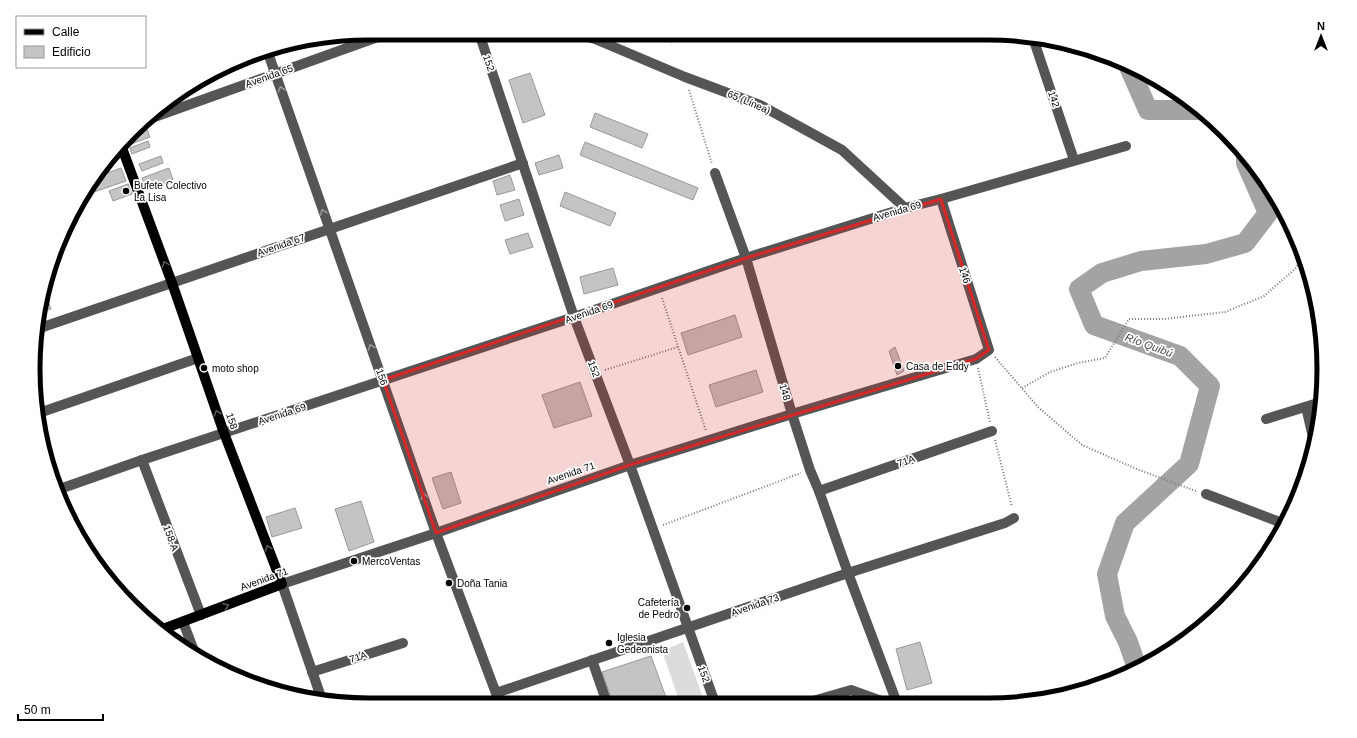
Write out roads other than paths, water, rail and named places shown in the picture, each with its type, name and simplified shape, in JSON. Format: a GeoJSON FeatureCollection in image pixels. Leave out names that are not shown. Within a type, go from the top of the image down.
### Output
{"type":"FeatureCollection","features":[{"type":"Feature","properties":{"kind":"main road","name":"158"},"geometry":{"type":"LineString","coordinates":[[123,151],[172,283],[224,434],[282,584]]}},
{"type":"Feature","properties":{"kind":"main road","name":"Avenida 71"},"geometry":{"type":"LineString","coordinates":[[166,628],[282,584]]}},
{"type":"Feature","properties":{"kind":"street","name":"Avenida 65"},"geometry":{"type":"LineString","coordinates":[[161,115],[370,40]]}},
{"type":"Feature","properties":{"kind":"street","name":"152"},"geometry":{"type":"LineString","coordinates":[[481,40],[574,317],[630,465],[713,698]]}},
{"type":"Feature","properties":{"kind":"street","name":"65 (Línea)"},"geometry":{"type":"LineString","coordinates":[[595,40],[685,77],[760,105],[842,150],[905,208]]}},
{"type":"Feature","properties":{"kind":"street","name":"142"},"geometry":{"type":"LineString","coordinates":[[1035,44],[1074,160]]}},
{"type":"Feature","properties":{"kind":"street","name":"156"},"geometry":{"type":"LineString","coordinates":[[269,55],[436,533],[498,698]]}},
{"type":"Feature","properties":{"kind":"street","name":"Avenida 69"},"geometry":{"type":"LineString","coordinates":[[62,488],[142,460],[574,317],[746,258],[905,208],[1126,146]]}},
{"type":"Feature","properties":{"kind":"street","name":"Avenida 67"},"geometry":{"type":"LineString","coordinates":[[43,327],[523,163]]}},
{"type":"Feature","properties":{"kind":"street","name":"148"},"geometry":{"type":"LineString","coordinates":[[715,173],[746,258],[810,470],[819,490],[848,573],[895,698]]}},
{"type":"Feature","properties":{"kind":"street","name":"146"},"geometry":{"type":"LineString","coordinates":[[941,199],[989,350]]}},
{"type":"Feature","properties":{"kind":"street","name":"Avenida 71"},"geometry":{"type":"LineString","coordinates":[[282,584],[436,533],[630,465],[792,414],[976,359],[989,350]]}},
{"type":"Feature","properties":{"kind":"street"},"geometry":{"type":"LineString","coordinates":[[43,412],[198,358]]}},
{"type":"Feature","properties":{"kind":"street"},"geometry":{"type":"LineString","coordinates":[[1266,419],[1315,404]]}},
{"type":"Feature","properties":{"kind":"street"},"geometry":{"type":"LineString","coordinates":[[1306,407],[1311,430]]}},
{"type":"Feature","properties":{"kind":"street","name":"71A"},"geometry":{"type":"LineString","coordinates":[[819,490],[992,431]]}},
{"type":"Feature","properties":{"kind":"street","name":"158-A"},"geometry":{"type":"LineString","coordinates":[[142,460],[201,615]]}},
{"type":"Feature","properties":{"kind":"street"},"geometry":{"type":"LineString","coordinates":[[1206,494],[1279,522]]}},
{"type":"Feature","properties":{"kind":"street","name":"Avenida 73"},"geometry":{"type":"LineString","coordinates":[[496,693],[848,573],[1006,523],[1014,518]]}},
{"type":"Feature","properties":{"kind":"street","name":"158"},"geometry":{"type":"LineString","coordinates":[[282,584],[320,694]]}},
{"type":"Feature","properties":{"kind":"street"},"geometry":{"type":"LineString","coordinates":[[183,622],[193,647]]}},
{"type":"Feature","properties":{"kind":"street","name":"71A"},"geometry":{"type":"LineString","coordinates":[[312,672],[403,643]]}},
{"type":"Feature","properties":{"kind":"street"},"geometry":{"type":"LineString","coordinates":[[592,660],[605,698]]}},
{"type":"Feature","properties":{"kind":"street"},"geometry":{"type":"LineString","coordinates":[[823,698],[851,690],[874,698]]}},
{"type":"Feature","properties":{"kind":"waterway","name":"Río Quibú"},"geometry":{"type":"LineString","coordinates":[[1132,73],[1148,110],[1190,110]]}},
{"type":"Feature","properties":{"kind":"waterway","name":"Río Quibú"},"geometry":{"type":"LineString","coordinates":[[1135,663],[1128,642],[1115,616],[1107,574],[1125,523],[1189,464],[1210,386],[1180,356],[1094,325],[1079,289],[1102,273],[1141,261],[1206,254],[1245,243],[1268,213],[1248,168]]}},
{"type":"Feature","properties":{"kind":"place","name":"Bufete Colectivo La Lisa"},"geometry":{"type":"Point","coordinates":[126,191]}},
{"type":"Feature","properties":{"kind":"place","name":"Casa de Eddy"},"geometry":{"type":"Point","coordinates":[898,366]}},
{"type":"Feature","properties":{"kind":"place","name":"moto shop"},"geometry":{"type":"Point","coordinates":[204,368]}},
{"type":"Feature","properties":{"kind":"place","name":"MercoVentas"},"geometry":{"type":"Point","coordinates":[354,561]}},
{"type":"Feature","properties":{"kind":"place","name":"Doña Tania"},"geometry":{"type":"Point","coordinates":[449,583]}},
{"type":"Feature","properties":{"kind":"place","name":"Cafetería de Pedro"},"geometry":{"type":"Point","coordinates":[687,608]}},
{"type":"Feature","properties":{"kind":"place","name":"Iglesia Gedeonista"},"geometry":{"type":"Point","coordinates":[609,643]}}]}
